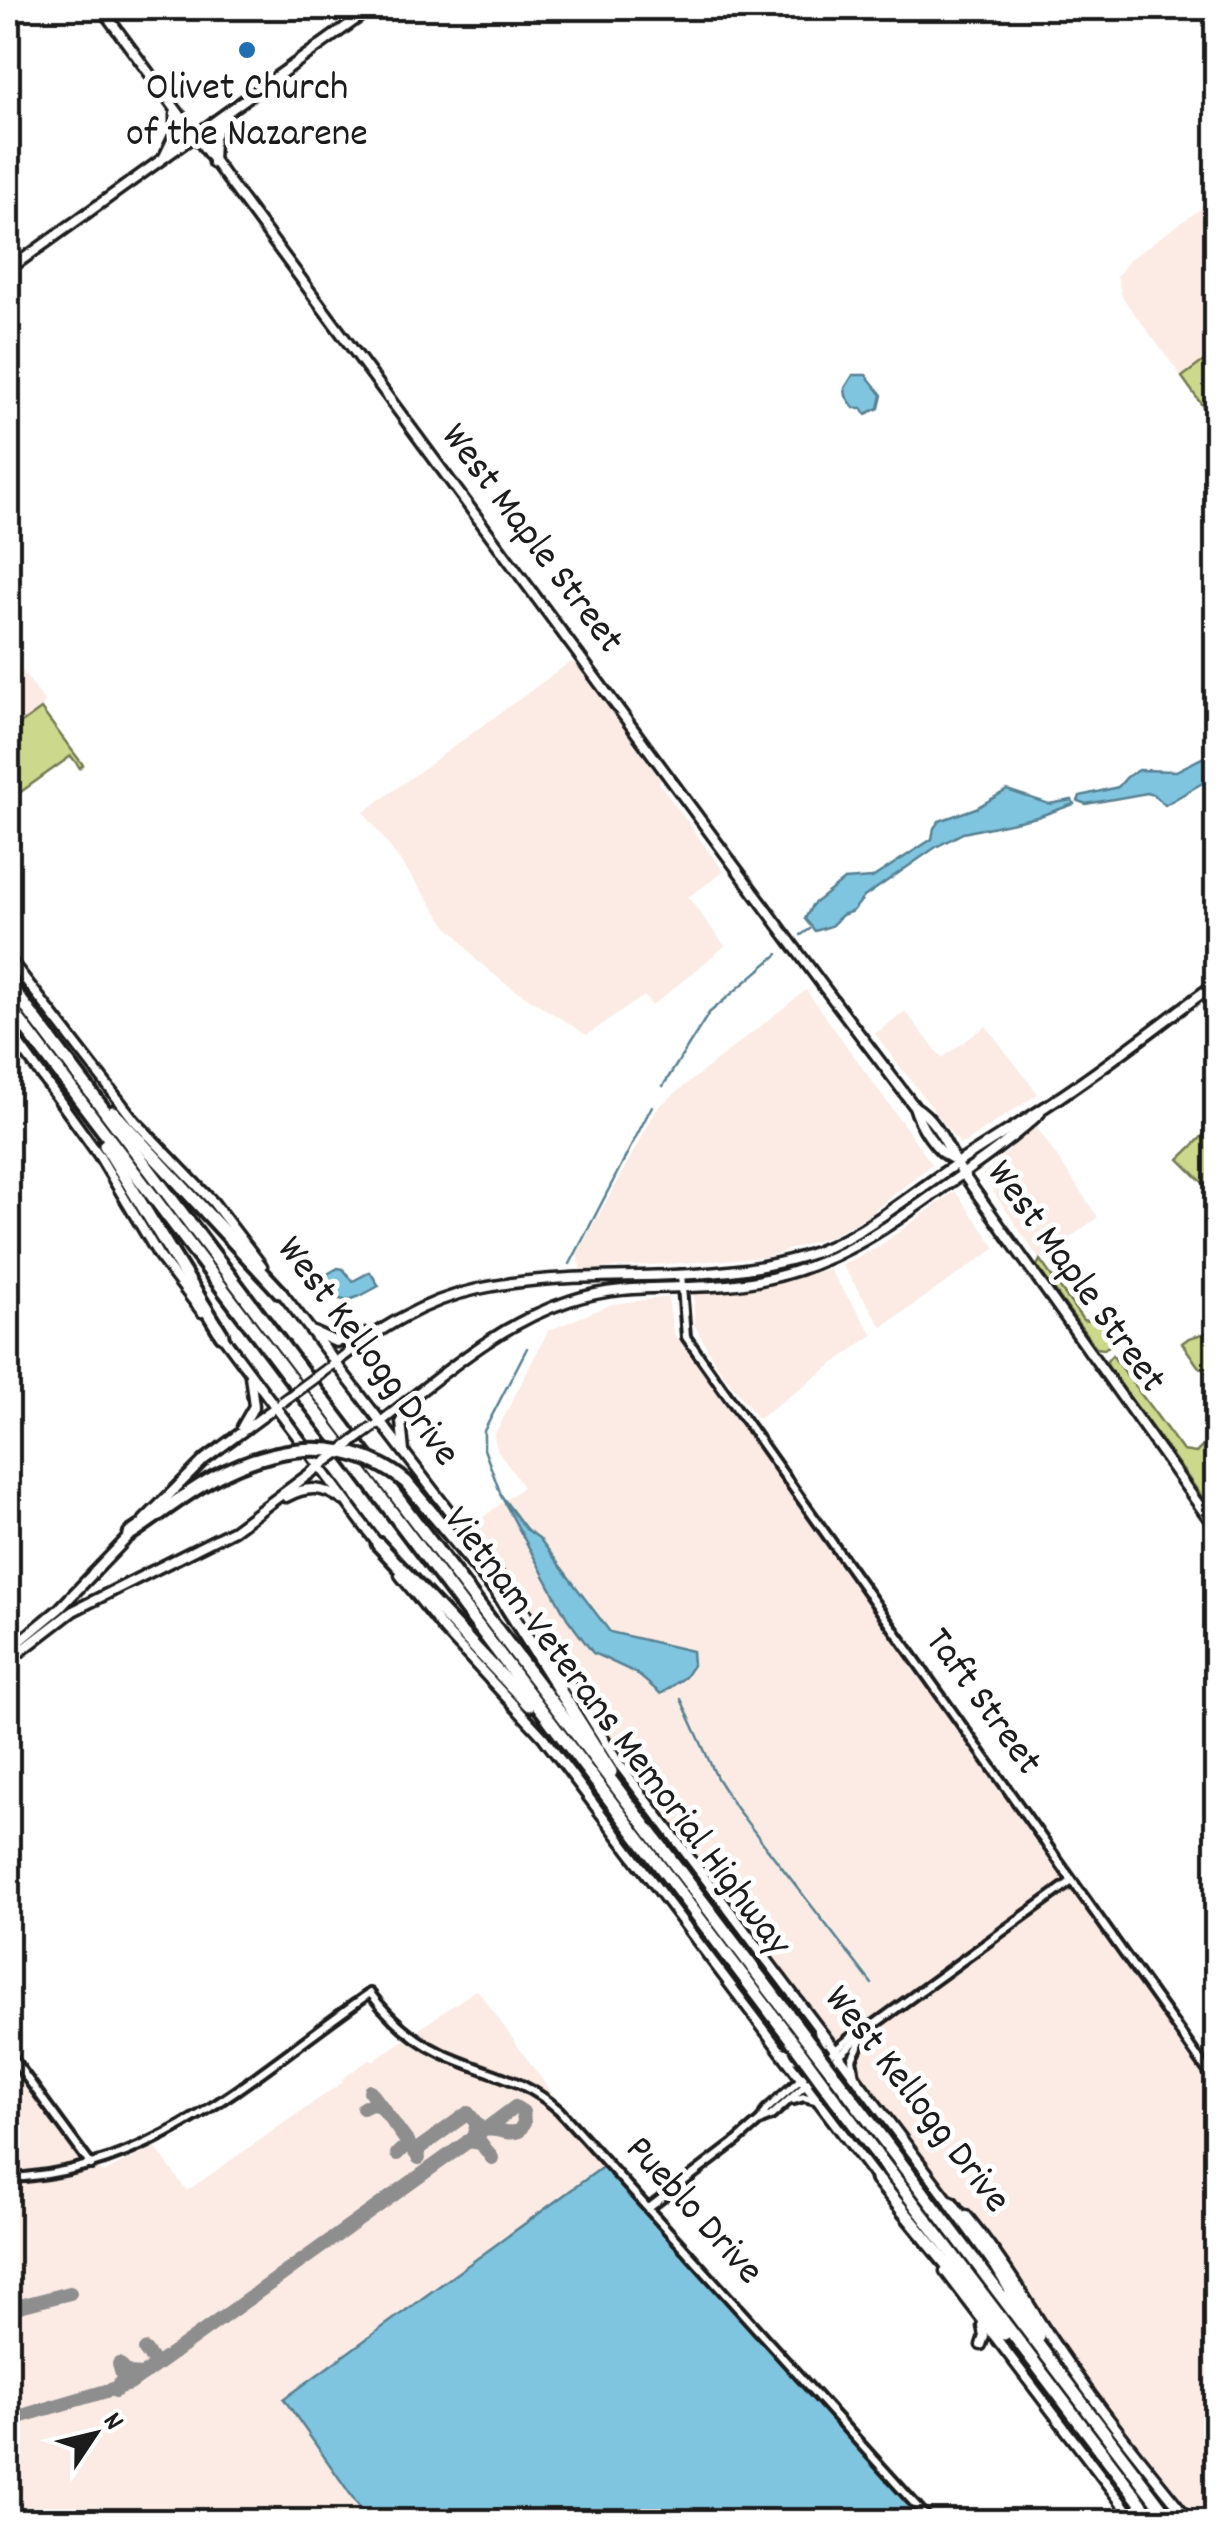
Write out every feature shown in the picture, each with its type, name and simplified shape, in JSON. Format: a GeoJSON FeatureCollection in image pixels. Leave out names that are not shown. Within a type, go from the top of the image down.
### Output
{"type":"FeatureCollection","features":[{"type":"Feature","properties":{"kind":"highway","name":"Vietnam Veterans Memorial Highway"},"geometry":{"type":"LineString","coordinates":[[8,983],[650,1833],[800,2042],[835,2099],[1155,2522]]}},
{"type":"Feature","properties":{"kind":"highway","name":"Vietnam Veterans Memorial Highway"},"geometry":{"type":"LineString","coordinates":[[8,1005],[564,1740],[800,2042],[845,2089],[1172,2522]]}},
{"type":"Feature","properties":{"kind":"highway"},"geometry":{"type":"LineString","coordinates":[[52,1044],[280,1292]]}},
{"type":"Feature","properties":{"kind":"highway"},"geometry":{"type":"LineString","coordinates":[[78,1098],[222,1336]]}},
{"type":"Feature","properties":{"kind":"highway"},"geometry":{"type":"LineString","coordinates":[[130,1534],[219,1472],[275,1454],[347,1452],[386,1468],[406,1482],[520,1624]]}},
{"type":"Feature","properties":{"kind":"highway"},"geometry":{"type":"LineString","coordinates":[[464,1531],[650,1833]]}},
{"type":"Feature","properties":{"kind":"highway"},"geometry":{"type":"LineString","coordinates":[[378,1544],[564,1740]]}},
{"type":"Feature","properties":{"kind":"highway"},"geometry":{"type":"LineString","coordinates":[[877,2179],[1021,2354],[1033,2360]]}},
{"type":"Feature","properties":{"kind":"highway"},"geometry":{"type":"LineString","coordinates":[[951,2203],[1033,2324],[1048,2359]]}},
{"type":"Feature","properties":{"kind":"highway"},"geometry":{"type":"LineString","coordinates":[[1142,2480],[1159,2494],[1180,2522]]}},
{"type":"Feature","properties":{"kind":"main road","name":"West Maple Street"},"geometry":{"type":"LineString","coordinates":[[102,8],[914,1106],[917,1118],[945,1156],[954,1162],[1216,1529]]}},
{"type":"Feature","properties":{"kind":"main road"},"geometry":{"type":"LineString","coordinates":[[8,270],[372,8]]}},
{"type":"Feature","properties":{"kind":"main road"},"geometry":{"type":"LineString","coordinates":[[163,159],[175,134],[174,110]]}},
{"type":"Feature","properties":{"kind":"main road"},"geometry":{"type":"LineString","coordinates":[[213,163],[214,137],[227,113]]}},
{"type":"Feature","properties":{"kind":"main road","name":"West Kellogg Drive"},"geometry":{"type":"LineString","coordinates":[[8,957],[135,1122],[221,1211],[331,1366],[464,1531],[522,1608],[619,1764],[951,2203],[979,2231],[1111,2418],[1191,2522]]}},
{"type":"Feature","properties":{"kind":"main road"},"geometry":{"type":"LineString","coordinates":[[307,1328],[322,1338],[344,1342],[413,1311],[476,1289],[542,1280],[748,1270],[825,1249],[858,1231],[954,1162],[1051,1103],[1216,983]]}},
{"type":"Feature","properties":{"kind":"main road","name":"West Kellogg Drive"},"geometry":{"type":"LineString","coordinates":[[8,1029],[98,1154],[159,1256],[279,1404],[427,1610],[543,1737],[1136,2522]]}},
{"type":"Feature","properties":{"kind":"main road"},"geometry":{"type":"LineString","coordinates":[[8,1658],[73,1611],[219,1539],[496,1336],[546,1309],[599,1293],[757,1281],[855,1248],[1008,1144],[1051,1103]]}},
{"type":"Feature","properties":{"kind":"main road"},"geometry":{"type":"LineString","coordinates":[[8,1658],[190,1473],[384,1326]]}},
{"type":"Feature","properties":{"kind":"main road"},"geometry":{"type":"LineString","coordinates":[[231,1440],[254,1406],[248,1370]]}},
{"type":"Feature","properties":{"kind":"main road"},"geometry":{"type":"LineString","coordinates":[[408,1460],[400,1441],[401,1421],[412,1403],[438,1378]]}},
{"type":"Feature","properties":{"kind":"main road"},"geometry":{"type":"LineString","coordinates":[[260,1512],[308,1488],[330,1491],[349,1504]]}},
{"type":"Feature","properties":{"kind":"main road"},"geometry":{"type":"LineString","coordinates":[[780,2049],[800,2060],[812,2056],[822,2046],[821,2032]]}},
{"type":"Feature","properties":{"kind":"main road"},"geometry":{"type":"LineString","coordinates":[[828,2112],[822,2092],[834,2076],[846,2073],[867,2092]]}},
{"type":"Feature","properties":{"kind":"main road"},"geometry":{"type":"LineString","coordinates":[[970,2304],[984,2328],[981,2345]]}},
{"type":"Feature","properties":{"kind":"street","name":"Taft Street"},"geometry":{"type":"LineString","coordinates":[[681,1274],[684,1332],[699,1357],[1216,2083]]}},
{"type":"Feature","properties":{"kind":"street"},"geometry":{"type":"LineString","coordinates":[[650,2208],[760,2120],[772,2116],[861,2034],[1072,1881]]}},
{"type":"Feature","properties":{"kind":"street","name":"Pueblo Drive"},"geometry":{"type":"LineString","coordinates":[[91,2166],[138,2149],[191,2122],[370,1993],[418,2041],[445,2055],[512,2078],[538,2092],[559,2110],[931,2522]]}},
{"type":"Feature","properties":{"kind":"street"},"geometry":{"type":"LineString","coordinates":[[821,2032],[837,2040],[861,2034]]}},
{"type":"Feature","properties":{"kind":"street"},"geometry":{"type":"LineString","coordinates":[[856,2077],[852,2058],[861,2034]]}},
{"type":"Feature","properties":{"kind":"street"},"geometry":{"type":"LineString","coordinates":[[8,2052],[91,2166],[67,2173],[8,2178]]}},
{"type":"Feature","properties":{"kind":"street"},"geometry":{"type":"LineString","coordinates":[[784,2094],[792,2080],[790,2062]]}},
{"type":"Feature","properties":{"kind":"street"},"geometry":{"type":"LineString","coordinates":[[760,2120],[784,2094],[805,2082]]}},
{"type":"Feature","properties":{"kind":"street"},"geometry":{"type":"LineString","coordinates":[[784,2105],[804,2097],[819,2101]]}},
{"type":"Feature","properties":{"kind":"shaded area"},"geometry":{"type":"Polygon","coordinates":[[[1216,198],[1216,352],[1182,377],[1122,297],[1117,276],[1130,259],[1216,198]]]}},
{"type":"Feature","properties":{"kind":"shaded area"},"geometry":{"type":"Polygon","coordinates":[[[8,651],[45,702],[8,733],[8,651]]]}},
{"type":"Feature","properties":{"kind":"shaded area"},"geometry":{"type":"Polygon","coordinates":[[[570,662],[579,665],[724,872],[688,897],[725,946],[652,1006],[644,996],[587,1035],[506,984],[476,960],[364,812],[570,662]]]}},
{"type":"Feature","properties":{"kind":"shaded area"},"geometry":{"type":"Polygon","coordinates":[[[806,990],[932,1164],[866,1217],[829,1237],[766,1257],[581,1270],[577,1254],[658,1107],[806,990]]]}},
{"type":"Feature","properties":{"kind":"shaded area"},"geometry":{"type":"Polygon","coordinates":[[[905,1011],[942,1058],[986,1026],[1038,1094],[959,1143],[875,1034],[905,1011]]]}},
{"type":"Feature","properties":{"kind":"shaded area"},"geometry":{"type":"Polygon","coordinates":[[[1036,1126],[1098,1217],[1040,1260],[982,1175],[1036,1126]]]}},
{"type":"Feature","properties":{"kind":"shaded area"},"geometry":{"type":"Polygon","coordinates":[[[955,1191],[996,1248],[882,1327],[842,1265],[878,1247],[955,1191]]]}},
{"type":"Feature","properties":{"kind":"shaded area"},"geometry":{"type":"Polygon","coordinates":[[[829,1269],[873,1335],[758,1419],[716,1364],[694,1324],[694,1294],[701,1290],[740,1291],[829,1269]]]}},
{"type":"Feature","properties":{"kind":"shaded area"},"geometry":{"type":"Polygon","coordinates":[[[668,1297],[673,1332],[694,1360],[699,1357],[1216,2083],[1216,2521],[1194,2521],[1085,2383],[619,1764],[542,1638],[465,1531],[523,1487],[497,1449],[494,1436],[548,1331],[612,1304],[668,1297]]]}},
{"type":"Feature","properties":{"kind":"shaded area"},"geometry":{"type":"Polygon","coordinates":[[[477,1989],[604,2166],[284,2399],[368,2521],[8,2521],[8,2044],[102,2173],[155,2147],[187,2191],[370,2059],[373,2061],[477,1989]]]}},
{"type":"Feature","properties":{"kind":"green space"},"geometry":{"type":"Polygon","coordinates":[[[1216,352],[1216,425],[1182,377],[1216,352]]]}},
{"type":"Feature","properties":{"kind":"green space"},"geometry":{"type":"Polygon","coordinates":[[[41,709],[83,765],[80,768],[71,756],[8,801],[8,733],[41,709]]]}},
{"type":"Feature","properties":{"kind":"green space"},"geometry":{"type":"Polygon","coordinates":[[[1216,1123],[1216,1175],[1206,1186],[1179,1159],[1216,1123]]]}},
{"type":"Feature","properties":{"kind":"green space"},"geometry":{"type":"Polygon","coordinates":[[[1040,1260],[1083,1320],[1122,1326],[1127,1334],[1104,1349],[1096,1348],[1037,1266],[1040,1260]]]}},
{"type":"Feature","properties":{"kind":"green space"},"geometry":{"type":"Polygon","coordinates":[[[1216,1330],[1216,1379],[1198,1366],[1182,1343],[1216,1330]]]}},
{"type":"Feature","properties":{"kind":"green space"},"geometry":{"type":"Polygon","coordinates":[[[1112,1355],[1183,1451],[1196,1453],[1216,1433],[1206,1469],[1216,1516],[1108,1367],[1112,1355]]]}},
{"type":"Feature","properties":{"kind":"water"},"geometry":{"type":"Polygon","coordinates":[[[853,375],[866,375],[882,395],[879,408],[866,414],[862,408],[854,408],[845,388],[853,375]]]}},
{"type":"Feature","properties":{"kind":"water"},"geometry":{"type":"Polygon","coordinates":[[[1204,757],[1211,761],[1216,775],[1165,805],[1147,793],[1086,804],[1078,801],[1080,796],[1118,787],[1139,770],[1176,771],[1204,757]]]}},
{"type":"Feature","properties":{"kind":"water"},"geometry":{"type":"Polygon","coordinates":[[[1007,790],[1049,804],[1072,800],[1074,804],[1037,817],[963,833],[864,897],[853,911],[831,926],[815,931],[805,919],[812,905],[844,880],[872,878],[932,839],[939,821],[976,808],[1007,790]]]}},
{"type":"Feature","properties":{"kind":"water"},"geometry":{"type":"Polygon","coordinates":[[[338,1268],[353,1281],[370,1272],[379,1286],[353,1299],[339,1299],[322,1277],[338,1268]]]}},
{"type":"Feature","properties":{"kind":"water"},"geometry":{"type":"Polygon","coordinates":[[[500,1494],[526,1529],[539,1538],[610,1632],[692,1651],[693,1665],[685,1677],[661,1694],[636,1673],[593,1653],[567,1618],[500,1494]]]}},
{"type":"Feature","properties":{"kind":"water"},"geometry":{"type":"Polygon","coordinates":[[[604,2166],[927,2521],[369,2521],[284,2399],[604,2166]]]}},
{"type":"Feature","properties":{"kind":"waterway"},"geometry":{"type":"LineString","coordinates":[[801,935],[810,929]]}},
{"type":"Feature","properties":{"kind":"waterway"},"geometry":{"type":"LineString","coordinates":[[663,1086],[709,1013],[778,954]]}},
{"type":"Feature","properties":{"kind":"waterway"},"geometry":{"type":"LineString","coordinates":[[570,1264],[652,1106]]}},
{"type":"Feature","properties":{"kind":"waterway"},"geometry":{"type":"LineString","coordinates":[[501,1495],[484,1449],[484,1431],[527,1348]]}},
{"type":"Feature","properties":{"kind":"waterway"},"geometry":{"type":"LineString","coordinates":[[681,1699],[717,1778],[736,1808],[872,1984]]}},
{"type":"Feature","properties":{"kind":"taxiway"},"geometry":{"type":"LineString","coordinates":[[363,2108],[371,2104],[381,2106],[370,2091]]}},
{"type":"Feature","properties":{"kind":"taxiway"},"geometry":{"type":"LineString","coordinates":[[381,2106],[419,2158]]}},
{"type":"Feature","properties":{"kind":"taxiway"},"geometry":{"type":"LineString","coordinates":[[8,2420],[130,2384],[484,2130],[519,2131],[524,2123],[523,2112],[515,2107],[484,2130]]}},
{"type":"Feature","properties":{"kind":"taxiway"},"geometry":{"type":"LineString","coordinates":[[418,2157],[418,2149],[468,2113],[477,2124],[473,2137]]}},
{"type":"Feature","properties":{"kind":"taxiway"},"geometry":{"type":"LineString","coordinates":[[468,2141],[481,2143],[492,2158]]}},
{"type":"Feature","properties":{"kind":"taxiway"},"geometry":{"type":"LineString","coordinates":[[397,2154],[401,2150]]}},
{"type":"Feature","properties":{"kind":"taxiway"},"geometry":{"type":"LineString","coordinates":[[8,2309],[70,2293]]}},
{"type":"Feature","properties":{"kind":"taxiway"},"geometry":{"type":"LineString","coordinates":[[145,2350],[151,2358]]}},
{"type":"Feature","properties":{"kind":"taxiway"},"geometry":{"type":"LineString","coordinates":[[116,2391],[123,2378],[119,2364],[128,2374],[143,2375]]}},
{"type":"Feature","properties":{"kind":"place","name":"Olivet Church of the Nazarene"},"geometry":{"type":"Point","coordinates":[247,50]}}]}
